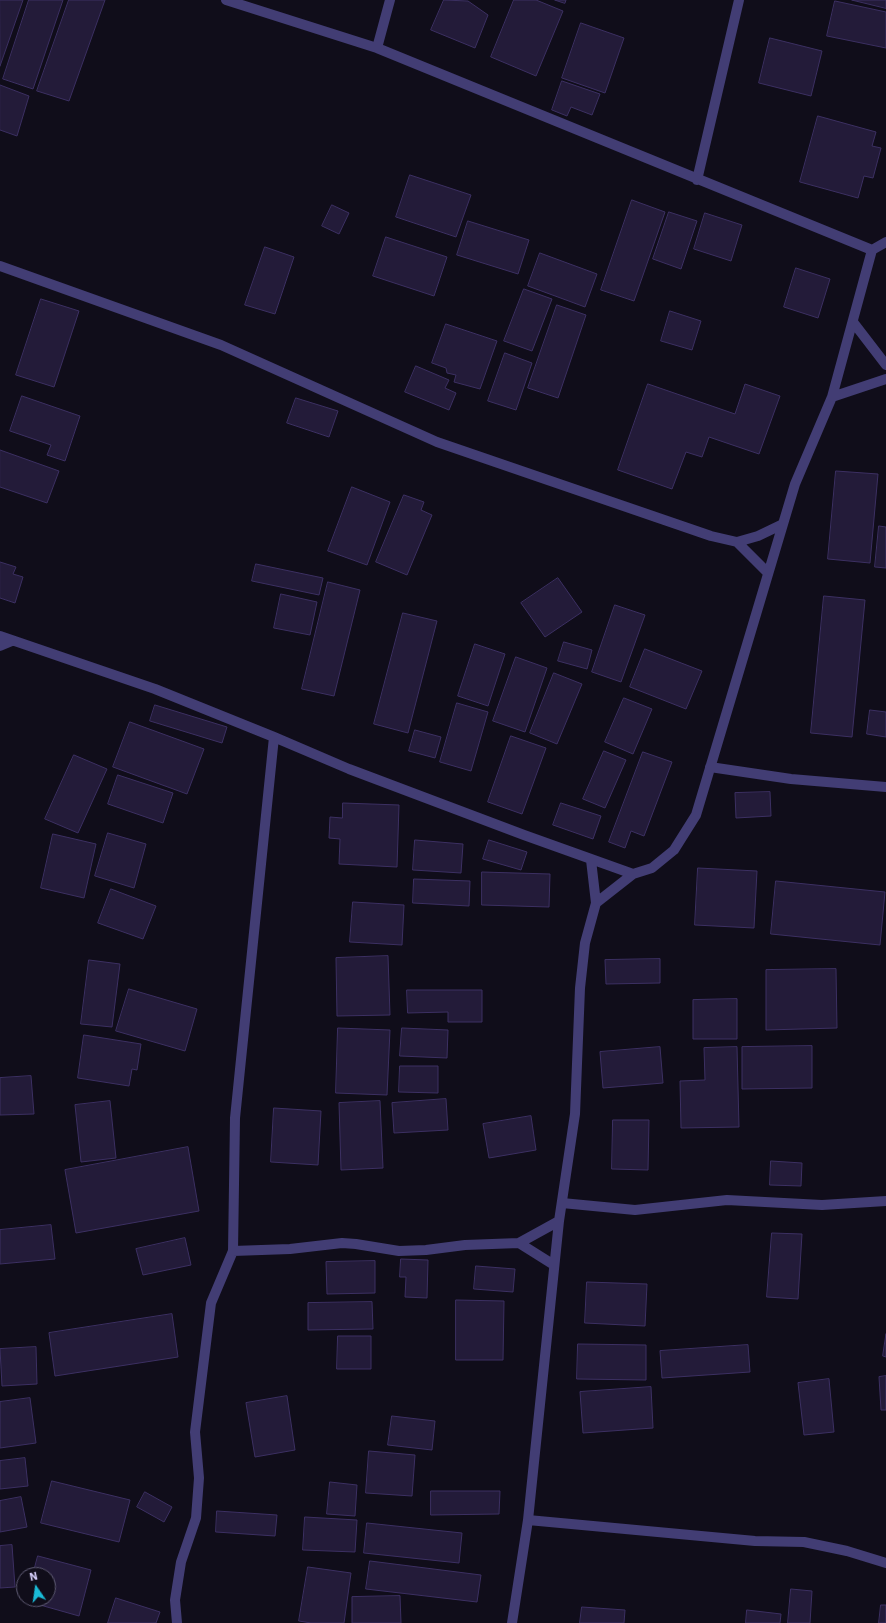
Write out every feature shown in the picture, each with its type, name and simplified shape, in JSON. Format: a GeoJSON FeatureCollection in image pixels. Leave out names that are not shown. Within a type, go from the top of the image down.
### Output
{"type":"FeatureCollection","features":[{"type":"Feature","properties":{"kind":"street"},"geometry":{"type":"LineString","coordinates":[[226,0],[377,48],[697,180],[872,250]]}},
{"type":"Feature","properties":{"kind":"street"},"geometry":{"type":"LineString","coordinates":[[377,48],[390,0]]}},
{"type":"Feature","properties":{"kind":"street"},"geometry":{"type":"LineString","coordinates":[[697,180],[739,0]]}},
{"type":"Feature","properties":{"kind":"street"},"geometry":{"type":"LineString","coordinates":[[596,903],[633,874],[652,868],[674,850],[696,816],[794,484],[832,397],[872,250],[886,242]]}},
{"type":"Feature","properties":{"kind":"street"},"geometry":{"type":"LineString","coordinates":[[0,266],[221,345],[436,442],[711,536],[737,542],[758,536],[783,524]]}},
{"type":"Feature","properties":{"kind":"street"},"geometry":{"type":"LineString","coordinates":[[853,322],[886,365]]}},
{"type":"Feature","properties":{"kind":"street"},"geometry":{"type":"LineString","coordinates":[[832,397],[886,379]]}},
{"type":"Feature","properties":{"kind":"street"},"geometry":{"type":"LineString","coordinates":[[737,542],[768,574]]}},
{"type":"Feature","properties":{"kind":"street"},"geometry":{"type":"LineString","coordinates":[[0,636],[155,689],[356,772],[591,860],[633,874]]}},
{"type":"Feature","properties":{"kind":"street"},"geometry":{"type":"LineString","coordinates":[[0,646],[12,641]]}},
{"type":"Feature","properties":{"kind":"street"},"geometry":{"type":"LineString","coordinates":[[177,1623],[176,1600],[181,1562],[196,1518],[199,1478],[195,1432],[211,1303],[233,1251],[235,1118],[274,737]]}},
{"type":"Feature","properties":{"kind":"street"},"geometry":{"type":"LineString","coordinates":[[710,767],[791,779],[886,787]]}},
{"type":"Feature","properties":{"kind":"street"},"geometry":{"type":"LineString","coordinates":[[512,1623],[528,1520],[559,1221],[575,1114],[580,988],[585,943],[596,903],[591,860]]}},
{"type":"Feature","properties":{"kind":"street"},"geometry":{"type":"LineString","coordinates":[[562,1203],[635,1210],[727,1200],[822,1205],[886,1201]]}},
{"type":"Feature","properties":{"kind":"street"},"geometry":{"type":"LineString","coordinates":[[233,1251],[290,1249],[342,1243],[399,1251],[426,1250],[465,1245],[519,1243],[559,1221]]}},
{"type":"Feature","properties":{"kind":"street"},"geometry":{"type":"LineString","coordinates":[[519,1243],[554,1265]]}},
{"type":"Feature","properties":{"kind":"street"},"geometry":{"type":"LineString","coordinates":[[528,1520],[755,1541],[804,1542],[847,1551],[886,1563]]}},
{"type":"Feature","properties":{"kind":"building"},"geometry":{"type":"Polygon","coordinates":[[[0,0],[23,0],[0,66],[0,0]]]}},
{"type":"Feature","properties":{"kind":"building"},"geometry":{"type":"Polygon","coordinates":[[[29,0],[63,0],[33,89],[3,79],[29,0]]]}},
{"type":"Feature","properties":{"kind":"building"},"geometry":{"type":"Polygon","coordinates":[[[69,0],[105,0],[69,101],[37,91],[69,0]]]}},
{"type":"Feature","properties":{"kind":"building"},"geometry":{"type":"Polygon","coordinates":[[[444,0],[468,1],[488,15],[475,48],[431,30],[444,0]]]}},
{"type":"Feature","properties":{"kind":"building"},"geometry":{"type":"Polygon","coordinates":[[[514,0],[536,0],[563,11],[536,76],[491,57],[514,0]]]}},
{"type":"Feature","properties":{"kind":"building"},"geometry":{"type":"Polygon","coordinates":[[[555,0],[566,0],[565,3],[555,0]]]}},
{"type":"Feature","properties":{"kind":"building"},"geometry":{"type":"Polygon","coordinates":[[[852,0],[886,0],[886,8],[852,0]]]}},
{"type":"Feature","properties":{"kind":"building"},"geometry":{"type":"Polygon","coordinates":[[[835,1],[886,12],[886,48],[827,36],[835,1]]]}},
{"type":"Feature","properties":{"kind":"building"},"geometry":{"type":"Polygon","coordinates":[[[581,23],[624,38],[605,93],[562,78],[581,23]]]}},
{"type":"Feature","properties":{"kind":"building"},"geometry":{"type":"Polygon","coordinates":[[[770,38],[822,51],[811,96],[759,83],[770,38]]]}},
{"type":"Feature","properties":{"kind":"building"},"geometry":{"type":"Polygon","coordinates":[[[562,81],[600,94],[592,115],[571,107],[567,116],[552,110],[562,81]]]}},
{"type":"Feature","properties":{"kind":"building"},"geometry":{"type":"Polygon","coordinates":[[[0,85],[29,96],[17,136],[0,130],[0,85]]]}},
{"type":"Feature","properties":{"kind":"building"},"geometry":{"type":"Polygon","coordinates":[[[818,116],[876,132],[872,146],[881,148],[873,178],[864,176],[858,198],[800,182],[818,116]]]}},
{"type":"Feature","properties":{"kind":"building"},"geometry":{"type":"Polygon","coordinates":[[[410,175],[471,195],[456,237],[396,217],[410,175]]]}},
{"type":"Feature","properties":{"kind":"building"},"geometry":{"type":"Polygon","coordinates":[[[632,200],[665,212],[634,301],[601,290],[632,200]]]}},
{"type":"Feature","properties":{"kind":"building"},"geometry":{"type":"Polygon","coordinates":[[[332,205],[349,213],[339,234],[322,226],[332,205]]]}},
{"type":"Feature","properties":{"kind":"building"},"geometry":{"type":"Polygon","coordinates":[[[669,212],[697,221],[681,269],[653,259],[669,212]]]}},
{"type":"Feature","properties":{"kind":"building"},"geometry":{"type":"Polygon","coordinates":[[[705,213],[742,225],[731,261],[694,249],[705,213]]]}},
{"type":"Feature","properties":{"kind":"building"},"geometry":{"type":"Polygon","coordinates":[[[468,221],[529,240],[518,274],[457,255],[468,221]]]}},
{"type":"Feature","properties":{"kind":"building"},"geometry":{"type":"Polygon","coordinates":[[[386,237],[447,257],[434,296],[373,276],[386,237]]]}},
{"type":"Feature","properties":{"kind":"building"},"geometry":{"type":"Polygon","coordinates":[[[265,247],[294,257],[275,314],[245,305],[265,247]]]}},
{"type":"Feature","properties":{"kind":"building"},"geometry":{"type":"Polygon","coordinates":[[[540,253],[597,274],[585,307],[528,286],[540,253]]]}},
{"type":"Feature","properties":{"kind":"building"},"geometry":{"type":"Polygon","coordinates":[[[796,268],[830,279],[818,318],[784,307],[796,268]]]}},
{"type":"Feature","properties":{"kind":"building"},"geometry":{"type":"Polygon","coordinates":[[[524,289],[552,299],[532,351],[504,341],[524,289]]]}},
{"type":"Feature","properties":{"kind":"building"},"geometry":{"type":"Polygon","coordinates":[[[41,299],[79,311],[54,387],[16,375],[41,299]]]}},
{"type":"Feature","properties":{"kind":"building"},"geometry":{"type":"Polygon","coordinates":[[[557,305],[586,315],[558,398],[528,388],[557,305]]]}},
{"type":"Feature","properties":{"kind":"building"},"geometry":{"type":"Polygon","coordinates":[[[670,311],[701,321],[692,350],[661,341],[670,311]]]}},
{"type":"Feature","properties":{"kind":"building"},"geometry":{"type":"Polygon","coordinates":[[[446,324],[497,341],[480,389],[454,382],[456,375],[447,373],[446,368],[432,363],[446,324]]]}},
{"type":"Feature","properties":{"kind":"building"},"geometry":{"type":"Polygon","coordinates":[[[505,353],[532,363],[516,410],[488,401],[505,353]]]}},
{"type":"Feature","properties":{"kind":"building"},"geometry":{"type":"Polygon","coordinates":[[[416,366],[449,380],[445,388],[456,393],[449,410],[405,392],[416,366]]]}},
{"type":"Feature","properties":{"kind":"building"},"geometry":{"type":"Polygon","coordinates":[[[648,384],[735,414],[745,384],[780,396],[759,454],[709,437],[702,457],[686,452],[672,489],[618,470],[648,384]]]}},
{"type":"Feature","properties":{"kind":"building"},"geometry":{"type":"Polygon","coordinates":[[[22,396],[80,416],[65,461],[47,455],[51,445],[10,431],[22,396]]]}},
{"type":"Feature","properties":{"kind":"building"},"geometry":{"type":"Polygon","coordinates":[[[296,398],[338,411],[329,437],[287,423],[296,398]]]}},
{"type":"Feature","properties":{"kind":"building"},"geometry":{"type":"Polygon","coordinates":[[[0,450],[59,471],[47,503],[0,487],[0,450]]]}},
{"type":"Feature","properties":{"kind":"building"},"geometry":{"type":"Polygon","coordinates":[[[836,471],[878,474],[870,563],[828,559],[836,471]]]}},
{"type":"Feature","properties":{"kind":"building"},"geometry":{"type":"Polygon","coordinates":[[[352,487],[390,502],[367,565],[328,551],[352,487]]]}},
{"type":"Feature","properties":{"kind":"building"},"geometry":{"type":"Polygon","coordinates":[[[404,495],[424,502],[421,510],[432,515],[407,575],[376,562],[404,495]]]}},
{"type":"Feature","properties":{"kind":"building"},"geometry":{"type":"Polygon","coordinates":[[[879,526],[886,527],[886,568],[875,567],[879,526]]]}},
{"type":"Feature","properties":{"kind":"building"},"geometry":{"type":"Polygon","coordinates":[[[0,562],[16,567],[13,574],[23,577],[15,603],[0,598],[0,562]]]}},
{"type":"Feature","properties":{"kind":"building"},"geometry":{"type":"Polygon","coordinates":[[[256,564],[323,578],[319,595],[252,581],[256,564]]]}},
{"type":"Feature","properties":{"kind":"building"},"geometry":{"type":"Polygon","coordinates":[[[558,578],[582,612],[545,637],[521,603],[558,578]]]}},
{"type":"Feature","properties":{"kind":"building"},"geometry":{"type":"Polygon","coordinates":[[[328,582],[360,590],[334,696],[302,689],[328,582]]]}},
{"type":"Feature","properties":{"kind":"building"},"geometry":{"type":"Polygon","coordinates":[[[281,594],[317,602],[310,635],[274,628],[281,594]]]}},
{"type":"Feature","properties":{"kind":"building"},"geometry":{"type":"Polygon","coordinates":[[[824,596],[865,600],[852,737],[811,733],[824,596]]]}},
{"type":"Feature","properties":{"kind":"building"},"geometry":{"type":"Polygon","coordinates":[[[615,605],[645,615],[621,682],[592,672],[615,605]]]}},
{"type":"Feature","properties":{"kind":"building"},"geometry":{"type":"Polygon","coordinates":[[[403,613],[437,621],[408,733],[374,724],[403,613]]]}},
{"type":"Feature","properties":{"kind":"building"},"geometry":{"type":"Polygon","coordinates":[[[564,642],[592,650],[587,669],[558,661],[564,642]]]}},
{"type":"Feature","properties":{"kind":"building"},"geometry":{"type":"Polygon","coordinates":[[[475,644],[505,654],[488,706],[458,696],[475,644]]]}},
{"type":"Feature","properties":{"kind":"building"},"geometry":{"type":"Polygon","coordinates":[[[645,649],[702,671],[686,709],[630,687],[645,649]]]}},
{"type":"Feature","properties":{"kind":"building"},"geometry":{"type":"Polygon","coordinates":[[[516,657],[547,668],[525,732],[493,721],[516,657]]]}},
{"type":"Feature","properties":{"kind":"building"},"geometry":{"type":"Polygon","coordinates":[[[554,673],[582,684],[557,744],[530,733],[554,673]]]}},
{"type":"Feature","properties":{"kind":"building"},"geometry":{"type":"Polygon","coordinates":[[[624,698],[652,709],[633,754],[605,742],[624,698]]]}},
{"type":"Feature","properties":{"kind":"building"},"geometry":{"type":"Polygon","coordinates":[[[457,703],[488,712],[471,771],[440,762],[457,703]]]}},
{"type":"Feature","properties":{"kind":"building"},"geometry":{"type":"Polygon","coordinates":[[[155,705],[227,727],[222,743],[150,721],[155,705]]]}},
{"type":"Feature","properties":{"kind":"building"},"geometry":{"type":"Polygon","coordinates":[[[870,710],[886,712],[886,737],[867,734],[870,710]]]}},
{"type":"Feature","properties":{"kind":"building"},"geometry":{"type":"Polygon","coordinates":[[[130,722],[204,749],[187,794],[113,767],[130,722]]]}},
{"type":"Feature","properties":{"kind":"building"},"geometry":{"type":"Polygon","coordinates":[[[415,730],[441,737],[435,758],[409,751],[415,730]]]}},
{"type":"Feature","properties":{"kind":"building"},"geometry":{"type":"Polygon","coordinates":[[[511,736],[546,748],[522,814],[488,802],[511,736]]]}},
{"type":"Feature","properties":{"kind":"building"},"geometry":{"type":"Polygon","coordinates":[[[604,751],[626,760],[605,808],[583,799],[604,751]]]}},
{"type":"Feature","properties":{"kind":"building"},"geometry":{"type":"Polygon","coordinates":[[[643,752],[672,762],[644,836],[631,831],[625,848],[609,842],[643,752]]]}},
{"type":"Feature","properties":{"kind":"building"},"geometry":{"type":"Polygon","coordinates":[[[74,755],[107,769],[78,833],[45,819],[74,755]]]}},
{"type":"Feature","properties":{"kind":"building"},"geometry":{"type":"Polygon","coordinates":[[[118,775],[173,793],[163,823],[108,804],[118,775]]]}},
{"type":"Feature","properties":{"kind":"building"},"geometry":{"type":"Polygon","coordinates":[[[770,792],[771,816],[736,818],[735,793],[770,792]]]}},
{"type":"Feature","properties":{"kind":"building"},"geometry":{"type":"Polygon","coordinates":[[[343,803],[399,805],[397,867],[339,864],[340,839],[329,838],[330,817],[342,818],[343,803]]]}},
{"type":"Feature","properties":{"kind":"building"},"geometry":{"type":"Polygon","coordinates":[[[561,803],[601,816],[593,839],[553,825],[561,803]]]}},
{"type":"Feature","properties":{"kind":"building"},"geometry":{"type":"Polygon","coordinates":[[[108,833],[146,844],[134,888],[95,876],[108,833]]]}},
{"type":"Feature","properties":{"kind":"building"},"geometry":{"type":"Polygon","coordinates":[[[53,834],[96,844],[84,898],[41,888],[53,834]]]}},
{"type":"Feature","properties":{"kind":"building"},"geometry":{"type":"Polygon","coordinates":[[[415,840],[463,844],[461,873],[413,870],[415,840]]]}},
{"type":"Feature","properties":{"kind":"building"},"geometry":{"type":"Polygon","coordinates":[[[489,840],[527,852],[521,870],[483,859],[489,840]]]}},
{"type":"Feature","properties":{"kind":"building"},"geometry":{"type":"Polygon","coordinates":[[[698,868],[757,871],[754,928],[695,925],[698,868]]]}},
{"type":"Feature","properties":{"kind":"building"},"geometry":{"type":"Polygon","coordinates":[[[482,872],[550,874],[549,907],[482,905],[482,872]]]}},
{"type":"Feature","properties":{"kind":"building"},"geometry":{"type":"Polygon","coordinates":[[[414,879],[470,881],[469,906],[413,903],[414,879]]]}},
{"type":"Feature","properties":{"kind":"building"},"geometry":{"type":"Polygon","coordinates":[[[776,881],[885,892],[880,945],[771,934],[776,881]]]}},
{"type":"Feature","properties":{"kind":"building"},"geometry":{"type":"Polygon","coordinates":[[[111,889],[156,906],[143,939],[98,923],[111,889]]]}},
{"type":"Feature","properties":{"kind":"building"},"geometry":{"type":"Polygon","coordinates":[[[353,902],[404,905],[402,945],[350,942],[353,902]]]}},
{"type":"Feature","properties":{"kind":"building"},"geometry":{"type":"Polygon","coordinates":[[[388,956],[390,1015],[337,1016],[336,958],[388,956]]]}},
{"type":"Feature","properties":{"kind":"building"},"geometry":{"type":"Polygon","coordinates":[[[660,959],[660,983],[606,984],[605,960],[660,959]]]}},
{"type":"Feature","properties":{"kind":"building"},"geometry":{"type":"Polygon","coordinates":[[[89,960],[120,964],[112,1027],[81,1024],[89,960]]]}},
{"type":"Feature","properties":{"kind":"building"},"geometry":{"type":"Polygon","coordinates":[[[836,969],[837,1028],[766,1030],[766,970],[836,969]]]}},
{"type":"Feature","properties":{"kind":"building"},"geometry":{"type":"Polygon","coordinates":[[[129,989],[197,1009],[185,1051],[116,1031],[129,989]]]}},
{"type":"Feature","properties":{"kind":"building"},"geometry":{"type":"Polygon","coordinates":[[[407,990],[482,990],[482,1022],[448,1022],[448,1012],[408,1013],[407,990]]]}},
{"type":"Feature","properties":{"kind":"building"},"geometry":{"type":"Polygon","coordinates":[[[737,999],[737,1039],[693,1039],[693,1000],[737,999]]]}},
{"type":"Feature","properties":{"kind":"building"},"geometry":{"type":"Polygon","coordinates":[[[338,1028],[390,1030],[387,1095],[336,1093],[338,1028]]]}},
{"type":"Feature","properties":{"kind":"building"},"geometry":{"type":"Polygon","coordinates":[[[402,1028],[448,1030],[447,1058],[400,1056],[402,1028]]]}},
{"type":"Feature","properties":{"kind":"building"},"geometry":{"type":"Polygon","coordinates":[[[84,1035],[141,1044],[137,1070],[132,1069],[129,1086],[78,1078],[84,1035]]]}},
{"type":"Feature","properties":{"kind":"building"},"geometry":{"type":"Polygon","coordinates":[[[812,1046],[812,1088],[742,1089],[742,1047],[812,1046]]]}},
{"type":"Feature","properties":{"kind":"building"},"geometry":{"type":"Polygon","coordinates":[[[660,1047],[663,1083],[603,1088],[600,1052],[660,1047]]]}},
{"type":"Feature","properties":{"kind":"building"},"geometry":{"type":"Polygon","coordinates":[[[737,1047],[739,1127],[681,1128],[680,1081],[705,1080],[704,1048],[737,1047]]]}},
{"type":"Feature","properties":{"kind":"building"},"geometry":{"type":"Polygon","coordinates":[[[400,1066],[438,1066],[438,1093],[399,1092],[400,1066]]]}},
{"type":"Feature","properties":{"kind":"building"},"geometry":{"type":"Polygon","coordinates":[[[31,1076],[34,1114],[0,1115],[0,1078],[31,1076]]]}},
{"type":"Feature","properties":{"kind":"building"},"geometry":{"type":"Polygon","coordinates":[[[446,1099],[448,1130],[394,1133],[392,1103],[446,1099]]]}},
{"type":"Feature","properties":{"kind":"building"},"geometry":{"type":"Polygon","coordinates":[[[110,1101],[116,1158],[81,1162],[75,1105],[110,1101]]]}},
{"type":"Feature","properties":{"kind":"building"},"geometry":{"type":"Polygon","coordinates":[[[380,1101],[383,1168],[341,1170],[339,1103],[380,1101]]]}},
{"type":"Feature","properties":{"kind":"building"},"geometry":{"type":"Polygon","coordinates":[[[274,1108],[321,1111],[318,1165],[271,1162],[274,1108]]]}},
{"type":"Feature","properties":{"kind":"building"},"geometry":{"type":"Polygon","coordinates":[[[531,1116],[536,1150],[489,1158],[483,1124],[531,1116]]]}},
{"type":"Feature","properties":{"kind":"building"},"geometry":{"type":"Polygon","coordinates":[[[613,1120],[649,1120],[648,1170],[612,1169],[613,1120]]]}},
{"type":"Feature","properties":{"kind":"building"},"geometry":{"type":"Polygon","coordinates":[[[188,1147],[199,1211],[76,1233],[65,1170],[188,1147]]]}},
{"type":"Feature","properties":{"kind":"building"},"geometry":{"type":"Polygon","coordinates":[[[771,1161],[802,1163],[801,1186],[770,1185],[771,1161]]]}},
{"type":"Feature","properties":{"kind":"building"},"geometry":{"type":"Polygon","coordinates":[[[51,1225],[55,1259],[0,1264],[0,1230],[51,1225]]]}},
{"type":"Feature","properties":{"kind":"building"},"geometry":{"type":"Polygon","coordinates":[[[772,1233],[802,1234],[798,1299],[767,1297],[772,1233]]]}},
{"type":"Feature","properties":{"kind":"building"},"geometry":{"type":"Polygon","coordinates":[[[185,1238],[191,1265],[143,1275],[136,1249],[185,1238]]]}},
{"type":"Feature","properties":{"kind":"building"},"geometry":{"type":"Polygon","coordinates":[[[401,1259],[428,1260],[427,1298],[405,1297],[406,1277],[400,1277],[401,1259]]]}},
{"type":"Feature","properties":{"kind":"building"},"geometry":{"type":"Polygon","coordinates":[[[375,1261],[375,1293],[327,1294],[326,1262],[375,1261]]]}},
{"type":"Feature","properties":{"kind":"building"},"geometry":{"type":"Polygon","coordinates":[[[476,1266],[515,1269],[513,1292],[474,1289],[476,1266]]]}},
{"type":"Feature","properties":{"kind":"building"},"geometry":{"type":"Polygon","coordinates":[[[587,1282],[647,1284],[645,1326],[585,1323],[587,1282]]]}},
{"type":"Feature","properties":{"kind":"building"},"geometry":{"type":"Polygon","coordinates":[[[456,1300],[504,1301],[503,1360],[456,1360],[456,1300]]]}},
{"type":"Feature","properties":{"kind":"building"},"geometry":{"type":"Polygon","coordinates":[[[372,1302],[373,1329],[308,1330],[308,1303],[372,1302]]]}},
{"type":"Feature","properties":{"kind":"building"},"geometry":{"type":"Polygon","coordinates":[[[172,1314],[178,1357],[55,1376],[49,1333],[172,1314]]]}},
{"type":"Feature","properties":{"kind":"building"},"geometry":{"type":"Polygon","coordinates":[[[886,1334],[886,1357],[883,1356],[886,1334]]]}},
{"type":"Feature","properties":{"kind":"building"},"geometry":{"type":"Polygon","coordinates":[[[338,1336],[371,1336],[371,1369],[337,1369],[338,1336]]]}},
{"type":"Feature","properties":{"kind":"building"},"geometry":{"type":"Polygon","coordinates":[[[578,1344],[646,1345],[646,1380],[577,1379],[578,1344]]]}},
{"type":"Feature","properties":{"kind":"building"},"geometry":{"type":"Polygon","coordinates":[[[748,1345],[750,1372],[662,1378],[660,1351],[748,1345]]]}},
{"type":"Feature","properties":{"kind":"building"},"geometry":{"type":"Polygon","coordinates":[[[36,1347],[37,1384],[2,1386],[0,1349],[36,1347]]]}},
{"type":"Feature","properties":{"kind":"building"},"geometry":{"type":"Polygon","coordinates":[[[886,1376],[886,1410],[881,1410],[879,1377],[886,1376]]]}},
{"type":"Feature","properties":{"kind":"building"},"geometry":{"type":"Polygon","coordinates":[[[829,1379],[834,1432],[804,1435],[798,1383],[829,1379]]]}},
{"type":"Feature","properties":{"kind":"building"},"geometry":{"type":"Polygon","coordinates":[[[651,1387],[653,1428],[583,1433],[580,1392],[651,1387]]]}},
{"type":"Feature","properties":{"kind":"building"},"geometry":{"type":"Polygon","coordinates":[[[287,1396],[295,1450],[255,1457],[246,1403],[287,1396]]]}},
{"type":"Feature","properties":{"kind":"building"},"geometry":{"type":"Polygon","coordinates":[[[30,1398],[36,1443],[0,1448],[0,1402],[30,1398]]]}},
{"type":"Feature","properties":{"kind":"building"},"geometry":{"type":"Polygon","coordinates":[[[392,1416],[435,1421],[432,1450],[388,1445],[392,1416]]]}},
{"type":"Feature","properties":{"kind":"building"},"geometry":{"type":"Polygon","coordinates":[[[369,1451],[415,1455],[412,1496],[366,1493],[369,1451]]]}},
{"type":"Feature","properties":{"kind":"building"},"geometry":{"type":"Polygon","coordinates":[[[25,1458],[28,1486],[0,1489],[0,1461],[25,1458]]]}},
{"type":"Feature","properties":{"kind":"building"},"geometry":{"type":"Polygon","coordinates":[[[52,1481],[130,1500],[119,1542],[41,1523],[52,1481]]]}},
{"type":"Feature","properties":{"kind":"building"},"geometry":{"type":"Polygon","coordinates":[[[330,1482],[357,1485],[355,1516],[327,1514],[330,1482]]]}},
{"type":"Feature","properties":{"kind":"building"},"geometry":{"type":"Polygon","coordinates":[[[431,1491],[500,1491],[499,1514],[431,1515],[431,1491]]]}},
{"type":"Feature","properties":{"kind":"building"},"geometry":{"type":"Polygon","coordinates":[[[145,1492],[172,1507],[164,1522],[137,1507],[145,1492]]]}},
{"type":"Feature","properties":{"kind":"building"},"geometry":{"type":"Polygon","coordinates":[[[21,1497],[27,1527],[0,1532],[0,1501],[21,1497]]]}},
{"type":"Feature","properties":{"kind":"building"},"geometry":{"type":"Polygon","coordinates":[[[217,1511],[277,1515],[275,1536],[216,1532],[217,1511]]]}},
{"type":"Feature","properties":{"kind":"building"},"geometry":{"type":"Polygon","coordinates":[[[305,1517],[357,1520],[355,1552],[303,1550],[305,1517]]]}},
{"type":"Feature","properties":{"kind":"building"},"geometry":{"type":"Polygon","coordinates":[[[367,1523],[462,1533],[459,1563],[364,1553],[367,1523]]]}},
{"type":"Feature","properties":{"kind":"building"},"geometry":{"type":"Polygon","coordinates":[[[12,1545],[15,1587],[0,1588],[0,1546],[12,1545]]]}},
{"type":"Feature","properties":{"kind":"building"},"geometry":{"type":"Polygon","coordinates":[[[38,1556],[91,1570],[79,1616],[47,1607],[56,1607],[56,1567],[35,1567],[38,1556]]]}},
{"type":"Feature","properties":{"kind":"building"},"geometry":{"type":"Polygon","coordinates":[[[370,1561],[481,1575],[477,1602],[366,1589],[370,1561]]]}},
{"type":"Feature","properties":{"kind":"building"},"geometry":{"type":"Polygon","coordinates":[[[308,1567],[351,1573],[344,1623],[311,1623],[299,1621],[308,1567]]]}},
{"type":"Feature","properties":{"kind":"building"},"geometry":{"type":"Polygon","coordinates":[[[791,1589],[812,1591],[810,1623],[788,1623],[791,1589]]]}},
{"type":"Feature","properties":{"kind":"building"},"geometry":{"type":"Polygon","coordinates":[[[400,1596],[401,1623],[352,1623],[352,1597],[400,1596]]]}},
{"type":"Feature","properties":{"kind":"building"},"geometry":{"type":"Polygon","coordinates":[[[116,1598],[160,1612],[156,1623],[108,1623],[116,1598]]]}},
{"type":"Feature","properties":{"kind":"building"},"geometry":{"type":"Polygon","coordinates":[[[881,1605],[886,1605],[886,1623],[879,1623],[881,1605]]]}},
{"type":"Feature","properties":{"kind":"building"},"geometry":{"type":"Polygon","coordinates":[[[582,1607],[625,1610],[624,1623],[580,1623],[582,1607]]]}},
{"type":"Feature","properties":{"kind":"building"},"geometry":{"type":"Polygon","coordinates":[[[747,1610],[781,1614],[780,1623],[746,1623],[747,1610]]]}}]}
